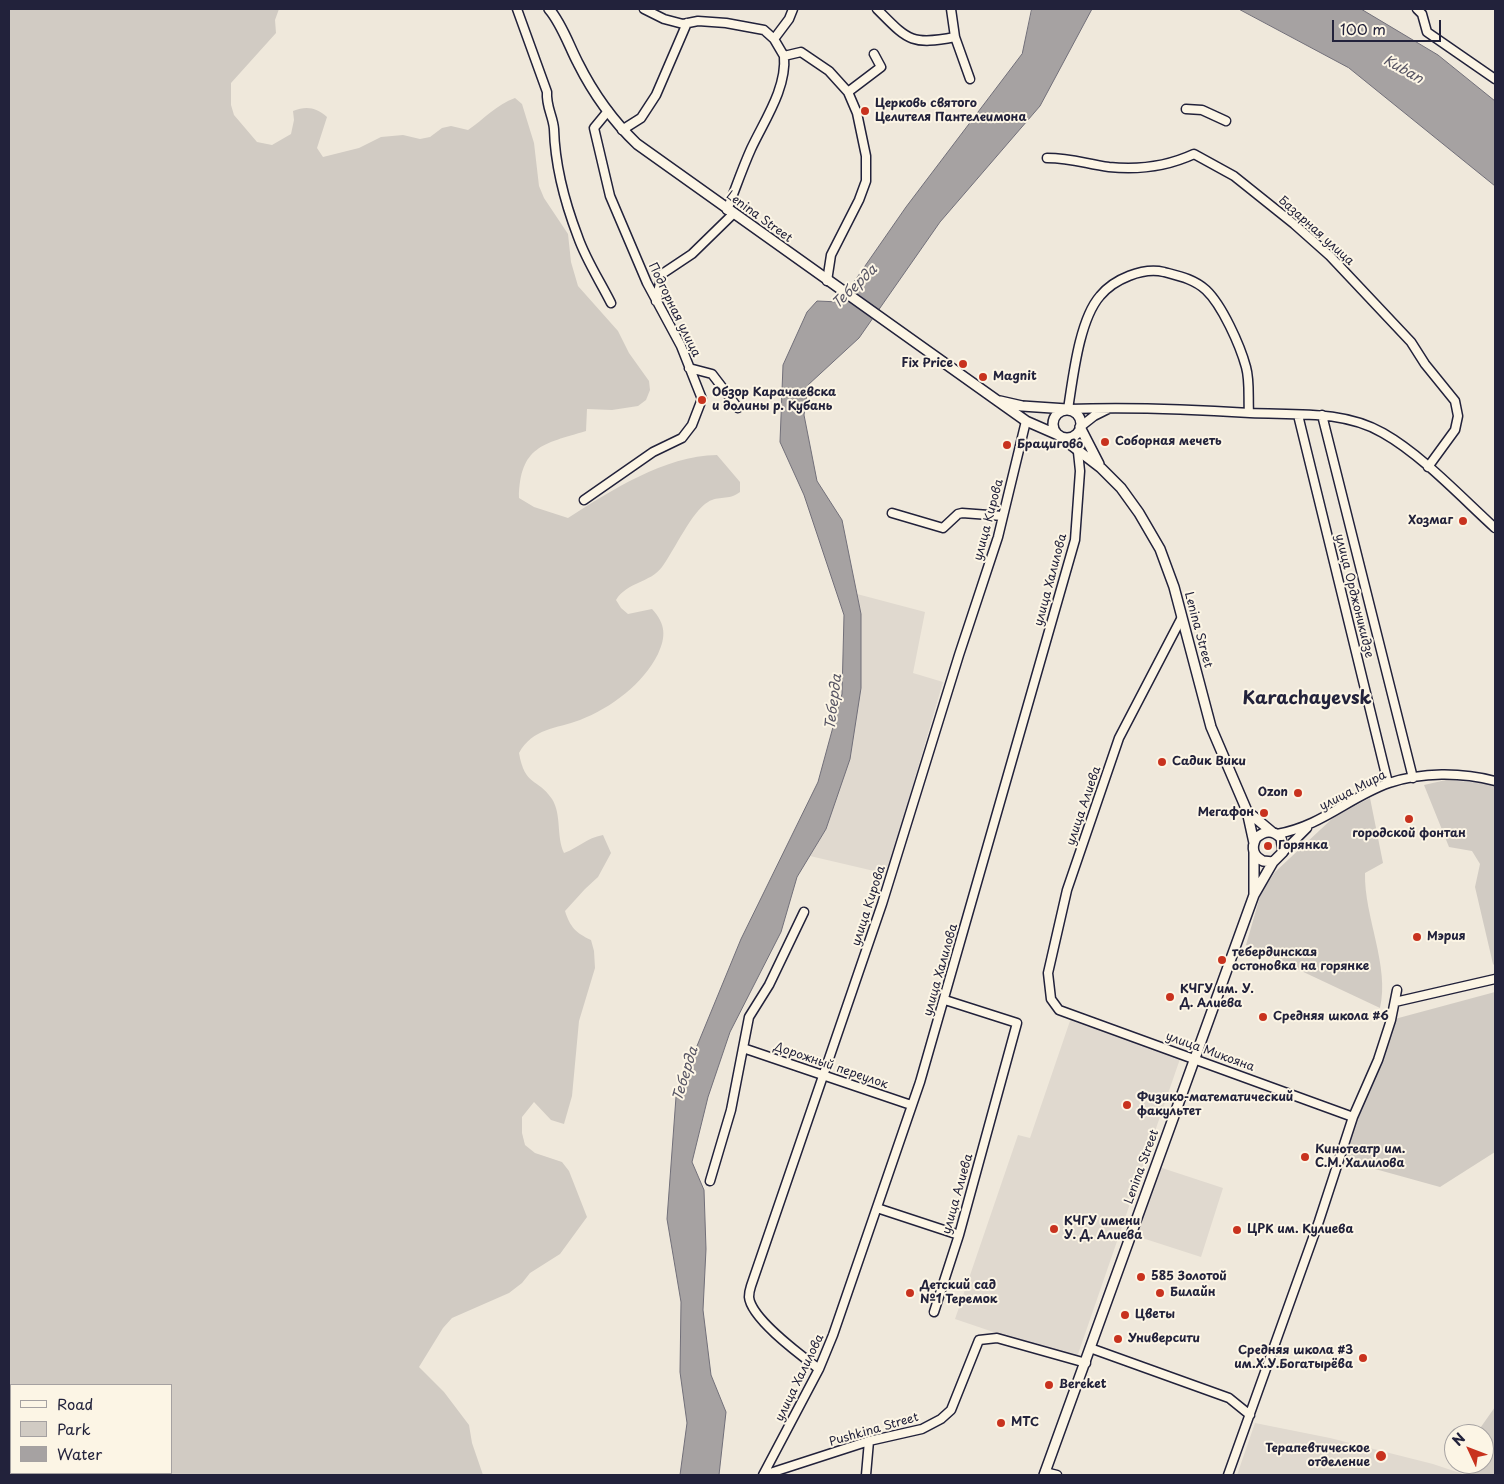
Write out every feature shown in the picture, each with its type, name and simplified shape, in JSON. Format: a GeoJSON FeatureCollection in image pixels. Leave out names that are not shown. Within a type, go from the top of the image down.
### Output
{"type":"FeatureCollection","features":[{"type":"Feature","properties":{"kind":"main road","name":"Lenina Street"},"geometry":{"type":"LineString","coordinates":[[551,11],[582,70],[608,111],[622,130],[637,144],[1026,421],[1058,435],[1101,468],[1121,488],[1139,512],[1160,549],[1174,587],[1211,727],[1247,811],[1254,843]]}},
{"type":"Feature","properties":{"kind":"main road","name":"Lenina Street"},"geometry":{"type":"LineString","coordinates":[[995,399],[1022,406],[1068,409]]}},
{"type":"Feature","properties":{"kind":"main road"},"geometry":{"type":"LineString","coordinates":[[1068,409],[1077,414],[1080,420],[1080,427],[1071,437],[1058,435],[1052,423],[1054,417],[1060,411],[1068,409]]}},
{"type":"Feature","properties":{"kind":"main road","name":"Lenina Street"},"geometry":{"type":"LineString","coordinates":[[1080,427],[1101,468]]}},
{"type":"Feature","properties":{"kind":"main road","name":"Lenina Street"},"geometry":{"type":"LineString","coordinates":[[1247,811],[1275,833]]}},
{"type":"Feature","properties":{"kind":"main road"},"geometry":{"type":"LineString","coordinates":[[1275,833],[1284,843],[1283,852],[1273,862],[1263,862],[1254,854],[1254,843],[1261,834],[1275,833]]}},
{"type":"Feature","properties":{"kind":"main road","name":"Lenina Street"},"geometry":{"type":"LineString","coordinates":[[1254,854],[1254,895]]}},
{"type":"Feature","properties":{"kind":"main road","name":"Lenina Street"},"geometry":{"type":"LineString","coordinates":[[1045,1474],[1254,895],[1273,862]]}},
{"type":"Feature","properties":{"kind":"street"},"geometry":{"type":"LineString","coordinates":[[517,9],[547,92],[546,105],[554,128],[553,142],[559,176],[578,238],[611,303]]}},
{"type":"Feature","properties":{"kind":"street"},"geometry":{"type":"LineString","coordinates":[[644,9],[664,19],[687,23],[698,22],[745,26],[764,30],[774,39],[784,56],[785,70],[777,94],[750,151],[730,212],[692,254],[662,274],[656,301]]}},
{"type":"Feature","properties":{"kind":"street"},"geometry":{"type":"LineString","coordinates":[[774,39],[794,9]]}},
{"type":"Feature","properties":{"kind":"street"},"geometry":{"type":"LineString","coordinates":[[877,9],[900,34],[925,41],[955,36]]}},
{"type":"Feature","properties":{"kind":"street"},"geometry":{"type":"LineString","coordinates":[[951,9],[955,36],[970,79]]}},
{"type":"Feature","properties":{"kind":"street"},"geometry":{"type":"LineString","coordinates":[[1417,9],[1422,14],[1427,32],[1495,79]]}},
{"type":"Feature","properties":{"kind":"street"},"geometry":{"type":"LineString","coordinates":[[622,130],[641,118],[656,95],[687,23]]}},
{"type":"Feature","properties":{"kind":"street"},"geometry":{"type":"LineString","coordinates":[[784,56],[801,52],[829,71],[848,92],[857,113],[866,156],[866,181],[859,200],[831,254],[827,281]]}},
{"type":"Feature","properties":{"kind":"street"},"geometry":{"type":"LineString","coordinates":[[848,92],[881,67],[874,54]]}},
{"type":"Feature","properties":{"kind":"street"},"geometry":{"type":"LineString","coordinates":[[1186,109],[1202,110],[1226,121]]}},
{"type":"Feature","properties":{"kind":"street","name":"Подгорная улица"},"geometry":{"type":"LineString","coordinates":[[584,500],[653,452],[682,438],[692,425],[702,399],[681,346],[656,301],[610,196],[594,128],[608,111]]}},
{"type":"Feature","properties":{"kind":"street","name":"Базарная улица"},"geometry":{"type":"LineString","coordinates":[[1047,158],[1072,158],[1110,167],[1139,168],[1175,162],[1194,154],[1234,176],[1294,224],[1330,256],[1411,342],[1425,364],[1455,401],[1458,416],[1455,430],[1428,467]]}},
{"type":"Feature","properties":{"kind":"street"},"geometry":{"type":"LineString","coordinates":[[1249,413],[1246,368],[1221,307],[1205,289],[1188,278],[1154,269],[1135,272],[1100,295],[1090,312],[1076,358],[1068,409],[1195,409],[1249,413],[1322,416],[1353,420],[1383,433],[1428,467],[1495,528]]}},
{"type":"Feature","properties":{"kind":"street"},"geometry":{"type":"LineString","coordinates":[[690,368],[712,374],[738,408]]}},
{"type":"Feature","properties":{"kind":"street"},"geometry":{"type":"LineString","coordinates":[[1080,427],[1094,416],[1112,408]]}},
{"type":"Feature","properties":{"kind":"street","name":"улица Орджоникидзе"},"geometry":{"type":"LineString","coordinates":[[1298,415],[1388,784]]}},
{"type":"Feature","properties":{"kind":"street","name":"улица Орджоникидзе"},"geometry":{"type":"LineString","coordinates":[[1322,416],[1413,778]]}},
{"type":"Feature","properties":{"kind":"street","name":"улица Кирова"},"geometry":{"type":"LineString","coordinates":[[819,1369],[784,1344],[754,1308],[749,1297],[770,1227],[824,1076],[882,904],[1003,516],[1026,421]]}},
{"type":"Feature","properties":{"kind":"street","name":"улица Халилова"},"geometry":{"type":"LineString","coordinates":[[764,1475],[819,1369],[833,1335],[877,1208],[944,1000],[1007,771],[1075,540],[1080,471],[1078,452]]}},
{"type":"Feature","properties":{"kind":"street"},"geometry":{"type":"LineString","coordinates":[[892,513],[943,528],[958,514],[962,513],[1003,516]]}},
{"type":"Feature","properties":{"kind":"street","name":"улица Алиева"},"geometry":{"type":"LineString","coordinates":[[1059,1010],[1052,999],[1048,973],[1069,884],[1119,738],[1181,619]]}},
{"type":"Feature","properties":{"kind":"street","name":"улица Мира"},"geometry":{"type":"LineString","coordinates":[[1275,833],[1310,825],[1388,784],[1413,778],[1446,774],[1495,781]]}},
{"type":"Feature","properties":{"kind":"street","name":"улица Мира"},"geometry":{"type":"LineString","coordinates":[[1283,852],[1310,825]]}},
{"type":"Feature","properties":{"kind":"street"},"geometry":{"type":"LineString","coordinates":[[710,1181],[731,1110],[749,1017],[769,985],[804,912]]}},
{"type":"Feature","properties":{"kind":"street"},"geometry":{"type":"LineString","coordinates":[[1395,1002],[1495,979]]}},
{"type":"Feature","properties":{"kind":"street"},"geometry":{"type":"LineString","coordinates":[[1228,1475],[1353,1117],[1378,1060],[1397,990]]}},
{"type":"Feature","properties":{"kind":"street","name":"улица Алиева"},"geometry":{"type":"LineString","coordinates":[[934,1312],[959,1235],[1017,1023],[944,1000]]}},
{"type":"Feature","properties":{"kind":"street","name":"улица Микояна"},"geometry":{"type":"LineString","coordinates":[[1059,1010],[1353,1117]]}},
{"type":"Feature","properties":{"kind":"street","name":"Дорожный переулок"},"geometry":{"type":"LineString","coordinates":[[743,1048],[911,1105]]}},
{"type":"Feature","properties":{"kind":"street"},"geometry":{"type":"LineString","coordinates":[[877,1208],[959,1235]]}},
{"type":"Feature","properties":{"kind":"street","name":"Pushkina Street"},"geometry":{"type":"LineString","coordinates":[[764,1475],[869,1441],[922,1429],[941,1420],[951,1410],[979,1340],[997,1338],[1086,1362]]}},
{"type":"Feature","properties":{"kind":"street"},"geometry":{"type":"LineString","coordinates":[[1090,1348],[1229,1398],[1250,1415]]}},
{"type":"Feature","properties":{"kind":"street"},"geometry":{"type":"LineString","coordinates":[[866,1475],[869,1441]]}},
{"type":"Feature","properties":{"kind":"street"},"geometry":{"type":"LineString","coordinates":[[1045,1474],[1057,1475]]}},
{"type":"Feature","properties":{"kind":"shaded area"},"geometry":{"type":"Polygon","coordinates":[[[857,594],[925,612],[913,673],[943,682],[887,874],[810,856],[826,829],[861,688],[861,614],[857,594]]]}},
{"type":"Feature","properties":{"kind":"shaded area","name":"КЧГУ имени У. Д. Алиева"},"geometry":{"type":"Polygon","coordinates":[[[1071,1018],[1181,1056],[1076,1360],[955,1319],[1018,1135],[1030,1138],[1071,1018]]]}},
{"type":"Feature","properties":{"kind":"shaded area"},"geometry":{"type":"Polygon","coordinates":[[[1159,1167],[1223,1188],[1201,1257],[1136,1236],[1159,1167]]]}},
{"type":"Feature","properties":{"kind":"shaded area"},"geometry":{"type":"Polygon","coordinates":[[[1255,1423],[1330,1438],[1433,1464],[1444,1468],[1444,1474],[1466,1475],[1237,1475],[1255,1423]]]}},
{"type":"Feature","properties":{"kind":"green space"},"geometry":{"type":"Polygon","coordinates":[[[9,9],[279,9],[275,20],[276,33],[231,83],[231,105],[234,115],[257,142],[272,145],[291,134],[294,120],[293,111],[302,108],[315,109],[327,117],[317,148],[323,157],[359,148],[381,137],[403,135],[420,139],[430,137],[442,128],[451,126],[468,130],[496,108],[515,98],[522,104],[534,143],[539,186],[544,198],[568,234],[571,262],[578,286],[618,331],[629,353],[649,381],[650,390],[646,400],[638,406],[612,410],[587,409],[586,431],[546,444],[537,450],[529,457],[524,467],[520,481],[519,498],[534,507],[568,518],[602,496],[639,476],[678,461],[717,455],[740,482],[740,492],[736,495],[712,500],[702,507],[690,522],[662,567],[651,576],[626,590],[616,600],[628,614],[652,609],[662,625],[661,648],[644,675],[625,694],[603,709],[580,720],[538,734],[519,753],[528,777],[547,792],[555,805],[560,840],[564,853],[592,838],[603,835],[611,853],[598,877],[565,911],[574,929],[591,940],[595,968],[579,1021],[572,1096],[564,1124],[551,1120],[534,1102],[522,1117],[522,1133],[525,1145],[535,1153],[562,1162],[569,1171],[587,1217],[560,1254],[530,1273],[522,1283],[509,1293],[452,1318],[443,1328],[419,1367],[444,1392],[469,1425],[472,1443],[483,1475],[9,1475],[9,9]]]}},
{"type":"Feature","properties":{"kind":"green space"},"geometry":{"type":"Polygon","coordinates":[[[1446,780],[1495,784],[1495,966],[1475,887],[1480,864],[1472,851],[1449,847],[1424,785],[1446,780]]]}},
{"type":"Feature","properties":{"kind":"green space"},"geometry":{"type":"Polygon","coordinates":[[[1370,798],[1383,863],[1365,873],[1368,907],[1382,975],[1380,1008],[1246,945],[1261,893],[1275,872],[1335,816],[1370,798]]]}},
{"type":"Feature","properties":{"kind":"green space"},"geometry":{"type":"Polygon","coordinates":[[[1495,992],[1495,1152],[1440,1187],[1339,1159],[1391,1020],[1495,992]]]}},
{"type":"Feature","properties":{"kind":"green space"},"geometry":{"type":"Polygon","coordinates":[[[1495,1407],[1495,1475],[1466,1475],[1494,1474],[1494,1424],[1483,1424],[1495,1407]]]}},
{"type":"Feature","properties":{"kind":"water","name":"Теберда"},"geometry":{"type":"Polygon","coordinates":[[[1032,9],[1092,9],[1040,106],[940,222],[859,338],[808,385],[804,415],[817,481],[842,520],[861,614],[861,688],[850,759],[826,829],[797,877],[781,932],[730,1032],[708,1097],[692,1162],[704,1190],[706,1249],[703,1310],[711,1375],[726,1412],[719,1475],[680,1475],[687,1423],[680,1372],[681,1302],[667,1219],[676,1097],[741,939],[818,782],[842,694],[844,615],[804,495],[780,442],[783,365],[807,312],[817,301],[840,302],[906,207],[1022,54],[1032,9]]]}},
{"type":"Feature","properties":{"kind":"water","name":"Kuban"},"geometry":{"type":"Polygon","coordinates":[[[1239,9],[1361,9],[1438,55],[1495,101],[1495,186],[1349,68],[1239,9]]]}},
{"type":"Feature","properties":{"kind":"place","name":"Церковь святого Целителя Пантелеимона"},"geometry":{"type":"Point","coordinates":[865,111]}},
{"type":"Feature","properties":{"kind":"place","name":"Fix Price"},"geometry":{"type":"Point","coordinates":[963,364]}},
{"type":"Feature","properties":{"kind":"place","name":"Magnit"},"geometry":{"type":"Point","coordinates":[983,377]}},
{"type":"Feature","properties":{"kind":"place","name":"Обзор Карачаевска и долины р. Кубань"},"geometry":{"type":"Point","coordinates":[702,400]}},
{"type":"Feature","properties":{"kind":"place","name":"Соборная мечеть"},"geometry":{"type":"Point","coordinates":[1105,442]}},
{"type":"Feature","properties":{"kind":"place","name":"Брацигово"},"geometry":{"type":"Point","coordinates":[1007,445]}},
{"type":"Feature","properties":{"kind":"place","name":"Хозмаг"},"geometry":{"type":"Point","coordinates":[1463,521]}},
{"type":"Feature","properties":{"kind":"place","name":"Садик Вики"},"geometry":{"type":"Point","coordinates":[1162,762]}},
{"type":"Feature","properties":{"kind":"place","name":"Ozon"},"geometry":{"type":"Point","coordinates":[1298,793]}},
{"type":"Feature","properties":{"kind":"place","name":"Мегафон"},"geometry":{"type":"Point","coordinates":[1264,813]}},
{"type":"Feature","properties":{"kind":"place","name":"городской фонтан"},"geometry":{"type":"Point","coordinates":[1409,819]}},
{"type":"Feature","properties":{"kind":"place","name":"Горянка"},"geometry":{"type":"Point","coordinates":[1268,846]}},
{"type":"Feature","properties":{"kind":"place","name":"Мэрия"},"geometry":{"type":"Point","coordinates":[1417,937]}},
{"type":"Feature","properties":{"kind":"place","name":"тебердинская остоновка на горянке"},"geometry":{"type":"Point","coordinates":[1222,960]}},
{"type":"Feature","properties":{"kind":"place","name":"КЧГУ им. У. Д. Алиева"},"geometry":{"type":"Point","coordinates":[1170,997]}},
{"type":"Feature","properties":{"kind":"place","name":"Средняя школа #6"},"geometry":{"type":"Point","coordinates":[1263,1017]}},
{"type":"Feature","properties":{"kind":"place","name":"Физико-математический факультет"},"geometry":{"type":"Point","coordinates":[1127,1105]}},
{"type":"Feature","properties":{"kind":"place","name":"Кинотеатр им. С.М. Халилова"},"geometry":{"type":"Point","coordinates":[1305,1157]}},
{"type":"Feature","properties":{"kind":"place","name":"КЧГУ имени У. Д. Алиева"},"geometry":{"type":"Point","coordinates":[1054,1229]}},
{"type":"Feature","properties":{"kind":"place","name":"ЦРК им. Кулиева"},"geometry":{"type":"Point","coordinates":[1237,1230]}},
{"type":"Feature","properties":{"kind":"place","name":"585 Золотой"},"geometry":{"type":"Point","coordinates":[1141,1277]}},
{"type":"Feature","properties":{"kind":"place","name":"Детский сад №1 Теремок"},"geometry":{"type":"Point","coordinates":[910,1293]}},
{"type":"Feature","properties":{"kind":"place","name":"Билайн"},"geometry":{"type":"Point","coordinates":[1160,1293]}},
{"type":"Feature","properties":{"kind":"place","name":"Цветы"},"geometry":{"type":"Point","coordinates":[1125,1315]}},
{"type":"Feature","properties":{"kind":"place","name":"Университи"},"geometry":{"type":"Point","coordinates":[1118,1339]}},
{"type":"Feature","properties":{"kind":"place","name":"Средняя школа #3 им.Х.У.Богатырёва"},"geometry":{"type":"Point","coordinates":[1363,1358]}},
{"type":"Feature","properties":{"kind":"place","name":"Bereket"},"geometry":{"type":"Point","coordinates":[1049,1385]}},
{"type":"Feature","properties":{"kind":"place","name":"МТС"},"geometry":{"type":"Point","coordinates":[1001,1423]}},
{"type":"Feature","properties":{"kind":"place","name":"Терапевтическое отделение"},"geometry":{"type":"Point","coordinates":[1381,1456]}},
{"type":"Feature","properties":{"kind":"district","name":"Karachayevsk"},"geometry":{"type":"Point","coordinates":[1307,699]}}]}
